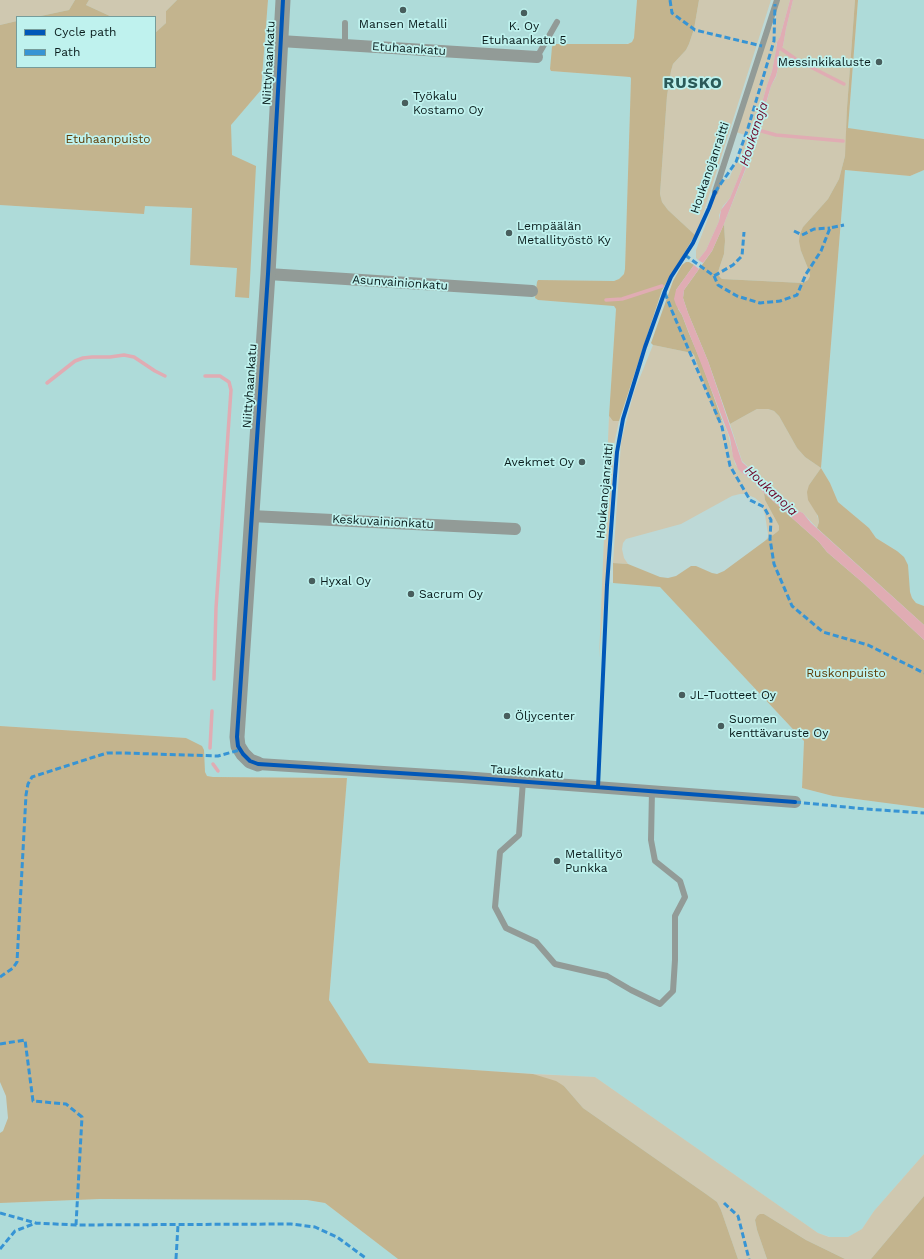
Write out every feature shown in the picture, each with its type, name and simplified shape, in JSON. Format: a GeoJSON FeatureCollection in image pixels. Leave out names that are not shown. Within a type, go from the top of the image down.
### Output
{"type":"FeatureCollection","features":[{"type":"Feature","properties":{"kind":"street","name":"Niittyhaankatu"},"geometry":{"type":"LineString","coordinates":[[258,764],[250,761],[243,754],[238,746],[238,737],[251,516],[268,274],[283,0]]}},
{"type":"Feature","properties":{"kind":"street","name":"Etuhaankatu"},"geometry":{"type":"LineString","coordinates":[[280,41],[537,57]]}},
{"type":"Feature","properties":{"kind":"street","name":"Asunvainionkatu"},"geometry":{"type":"LineString","coordinates":[[268,274],[532,291]]}},
{"type":"Feature","properties":{"kind":"street","name":"Keskuvainionkatu"},"geometry":{"type":"LineString","coordinates":[[251,516],[516,529]]}},
{"type":"Feature","properties":{"kind":"street","name":"Tauskonkatu"},"geometry":{"type":"LineString","coordinates":[[258,764],[523,781],[795,802]]}},
{"type":"Feature","properties":{"kind":"lane","name":"Houkanojanraitti"},"geometry":{"type":"LineString","coordinates":[[715,192],[777,0]]}},
{"type":"Feature","properties":{"kind":"lane"},"geometry":{"type":"LineString","coordinates":[[537,57],[557,22]]}},
{"type":"Feature","properties":{"kind":"lane"},"geometry":{"type":"LineString","coordinates":[[344,45],[345,23]]}},
{"type":"Feature","properties":{"kind":"lane"},"geometry":{"type":"LineString","coordinates":[[523,781],[519,835],[500,852],[495,907],[506,928],[536,942],[555,964],[607,976],[660,1004],[673,991],[675,916],[685,897],[680,881],[655,861],[651,840],[652,791]]}},
{"type":"Feature","properties":{"kind":"shaded area"},"geometry":{"type":"Polygon","coordinates":[[[0,0],[75,0],[69,10],[41,16],[16,16],[16,21],[0,25],[0,0]]]}},
{"type":"Feature","properties":{"kind":"shaded area"},"geometry":{"type":"Polygon","coordinates":[[[89,0],[177,0],[166,11],[166,23],[156,32],[156,16],[110,16],[86,5],[89,0]]]}},
{"type":"Feature","properties":{"kind":"shaded area"},"geometry":{"type":"Polygon","coordinates":[[[268,0],[637,0],[634,38],[632,42],[550,69],[551,71],[631,78],[624,274],[619,279],[614,281],[538,280],[535,298],[538,300],[612,305],[616,309],[609,416],[600,644],[606,582],[660,587],[804,741],[802,788],[833,796],[924,808],[924,1154],[874,1211],[862,1229],[848,1237],[831,1237],[818,1233],[595,1077],[369,1064],[329,1000],[347,778],[213,777],[207,776],[204,765],[186,738],[0,726],[0,205],[143,214],[144,206],[192,208],[190,265],[237,268],[249,298],[232,155],[230,125],[261,90],[268,0]]]}},
{"type":"Feature","properties":{"kind":"shaded area"},"geometry":{"type":"Polygon","coordinates":[[[699,0],[771,0],[698,230],[695,235],[668,210],[662,202],[660,194],[667,96],[671,71],[673,64],[686,50],[689,44],[694,29],[699,0]]]}},
{"type":"Feature","properties":{"kind":"shaded area"},"geometry":{"type":"Polygon","coordinates":[[[778,0],[790,0],[780,37],[776,44],[772,71],[747,156],[730,198],[723,206],[719,215],[719,221],[706,250],[698,260],[696,258],[696,250],[720,182],[722,180],[729,179],[746,137],[745,135],[736,132],[769,30],[776,21],[778,0]]]}},
{"type":"Feature","properties":{"kind":"shaded area"},"geometry":{"type":"Polygon","coordinates":[[[793,0],[855,0],[845,156],[839,179],[828,199],[803,227],[801,251],[809,271],[810,276],[808,280],[803,283],[722,279],[718,272],[724,254],[724,224],[747,166],[771,86],[776,77],[779,64],[779,52],[783,46],[793,0]]]}},
{"type":"Feature","properties":{"kind":"shaded area"},"geometry":{"type":"Polygon","coordinates":[[[858,0],[924,0],[924,139],[848,129],[858,0]]]}},
{"type":"Feature","properties":{"kind":"shaded area"},"geometry":{"type":"Polygon","coordinates":[[[845,170],[910,176],[924,170],[924,606],[916,603],[912,598],[897,551],[876,538],[869,528],[838,502],[830,483],[821,468],[845,170]]]}},
{"type":"Feature","properties":{"kind":"shaded area"},"geometry":{"type":"Polygon","coordinates":[[[653,345],[692,353],[694,356],[720,420],[722,420],[728,434],[735,464],[742,473],[752,480],[764,493],[765,500],[779,526],[779,530],[765,541],[768,534],[765,515],[761,503],[755,498],[746,494],[740,494],[732,496],[681,524],[626,539],[623,543],[622,549],[624,558],[628,564],[613,563],[621,443],[634,392],[653,345]]]}},
{"type":"Feature","properties":{"kind":"shaded area"},"geometry":{"type":"Polygon","coordinates":[[[757,409],[768,409],[774,411],[779,416],[797,448],[805,457],[821,468],[809,485],[819,522],[817,528],[803,513],[796,510],[777,494],[742,461],[730,424],[757,409]]]}},
{"type":"Feature","properties":{"kind":"shaded area"},"geometry":{"type":"Polygon","coordinates":[[[609,416],[611,419],[619,421],[614,445],[606,582],[599,658],[609,416]]]}},
{"type":"Feature","properties":{"kind":"shaded area"},"geometry":{"type":"Polygon","coordinates":[[[533,1074],[595,1077],[818,1233],[829,1237],[848,1237],[862,1229],[874,1211],[924,1154],[924,1196],[871,1259],[845,1259],[806,1240],[764,1214],[757,1216],[755,1220],[767,1259],[738,1259],[717,1202],[583,1108],[564,1086],[533,1074]]]}},
{"type":"Feature","properties":{"kind":"shaded area"},"geometry":{"type":"Polygon","coordinates":[[[100,1199],[307,1200],[325,1203],[398,1259],[0,1259],[0,1203],[100,1199]]]}},
{"type":"Feature","properties":{"kind":"green space"},"geometry":{"type":"Polygon","coordinates":[[[75,0],[89,0],[86,5],[110,16],[41,16],[69,10],[75,0]]]}},
{"type":"Feature","properties":{"kind":"green space","name":"Etuhaanpuisto"},"geometry":{"type":"Polygon","coordinates":[[[177,0],[268,0],[261,90],[231,125],[232,155],[256,166],[249,298],[235,297],[237,268],[190,265],[192,208],[145,206],[144,214],[0,205],[0,25],[16,21],[16,68],[156,68],[156,32],[166,23],[166,11],[177,0]]]}},
{"type":"Feature","properties":{"kind":"green space"},"geometry":{"type":"Polygon","coordinates":[[[637,0],[699,0],[694,29],[689,44],[686,50],[673,64],[671,71],[667,96],[660,194],[662,202],[668,210],[695,235],[662,290],[619,421],[613,421],[609,416],[616,309],[614,306],[538,300],[535,298],[538,280],[614,281],[619,279],[624,274],[631,78],[551,71],[550,69],[552,47],[554,44],[628,44],[632,42],[634,38],[637,0]]]}},
{"type":"Feature","properties":{"kind":"green space"},"geometry":{"type":"Polygon","coordinates":[[[855,0],[858,0],[848,128],[924,139],[924,170],[910,176],[845,170],[821,468],[805,457],[797,448],[779,416],[774,411],[768,409],[757,409],[730,424],[708,361],[683,298],[684,290],[712,251],[724,224],[724,254],[718,272],[722,279],[803,283],[808,280],[810,276],[801,251],[799,241],[800,234],[803,227],[828,199],[839,179],[845,156],[855,0]]]}},
{"type":"Feature","properties":{"kind":"green space"},"geometry":{"type":"Polygon","coordinates":[[[686,262],[694,265],[676,290],[678,309],[682,315],[702,364],[722,420],[717,420],[694,355],[692,353],[653,345],[651,343],[673,281],[682,265],[686,262]]]}},
{"type":"Feature","properties":{"kind":"green space"},"geometry":{"type":"Polygon","coordinates":[[[821,468],[830,483],[838,502],[869,528],[876,538],[904,557],[908,565],[910,592],[912,598],[916,603],[924,606],[924,625],[817,528],[819,522],[818,516],[808,500],[807,492],[809,485],[821,468]]]}},
{"type":"Feature","properties":{"kind":"green space","name":"Ruskonpuisto"},"geometry":{"type":"Polygon","coordinates":[[[764,493],[924,640],[924,808],[833,796],[802,788],[804,741],[660,587],[613,583],[613,563],[628,564],[660,577],[668,578],[676,576],[691,566],[696,566],[717,574],[724,571],[779,530],[779,526],[765,500],[764,493]]]}},
{"type":"Feature","properties":{"kind":"green space"},"geometry":{"type":"Polygon","coordinates":[[[0,726],[186,738],[202,746],[204,750],[205,772],[207,776],[213,777],[347,778],[329,1000],[369,1063],[533,1074],[556,1081],[564,1086],[583,1108],[717,1202],[738,1259],[398,1259],[325,1203],[307,1200],[100,1199],[0,1203],[0,1133],[3,1131],[8,1118],[6,1096],[0,1082],[0,726]]]}},
{"type":"Feature","properties":{"kind":"green space"},"geometry":{"type":"Polygon","coordinates":[[[924,1196],[924,1259],[871,1259],[924,1196]]]}},
{"type":"Feature","properties":{"kind":"green space"},"geometry":{"type":"Polygon","coordinates":[[[760,1214],[764,1214],[806,1240],[845,1259],[767,1259],[755,1220],[760,1214]]]}},
{"type":"Feature","properties":{"kind":"water","name":"Houkanoja"},"geometry":{"type":"Polygon","coordinates":[[[790,0],[793,0],[783,46],[779,52],[779,64],[776,76],[771,86],[750,157],[724,224],[712,251],[703,263],[698,260],[706,250],[719,221],[721,210],[730,198],[747,156],[772,71],[777,42],[780,37],[790,0]]]}},
{"type":"Feature","properties":{"kind":"water","name":"Houkanoja"},"geometry":{"type":"Polygon","coordinates":[[[694,265],[699,269],[684,290],[683,298],[708,361],[742,462],[796,510],[803,513],[811,523],[924,625],[924,640],[862,582],[827,552],[819,542],[764,493],[752,480],[738,469],[733,457],[730,438],[682,315],[674,299],[676,290],[694,265]]]}},
{"type":"Feature","properties":{"kind":"waterway"},"geometry":{"type":"LineString","coordinates":[[780,48],[797,60],[844,84]]}},
{"type":"Feature","properties":{"kind":"waterway","name":"Houkanoja"},"geometry":{"type":"LineString","coordinates":[[758,130],[776,135],[843,141]]}},
{"type":"Feature","properties":{"kind":"waterway"},"geometry":{"type":"LineString","coordinates":[[606,300],[622,299],[662,286]]}},
{"type":"Feature","properties":{"kind":"waterway"},"geometry":{"type":"LineString","coordinates":[[47,383],[75,361],[83,358],[124,355],[134,357],[165,376]]}},
{"type":"Feature","properties":{"kind":"waterway"},"geometry":{"type":"LineString","coordinates":[[205,376],[220,376],[229,382],[231,390],[216,608],[214,679]]}},
{"type":"Feature","properties":{"kind":"waterway"},"geometry":{"type":"LineString","coordinates":[[210,748],[212,711]]}},
{"type":"Feature","properties":{"kind":"waterway"},"geometry":{"type":"LineString","coordinates":[[213,764],[218,771]]}},
{"type":"Feature","properties":{"kind":"marked path"},"geometry":{"type":"LineString","coordinates":[[670,0],[672,13],[695,30],[762,46]]}},
{"type":"Feature","properties":{"kind":"marked path"},"geometry":{"type":"LineString","coordinates":[[715,192],[736,162],[748,128],[774,41],[775,4]]}},
{"type":"Feature","properties":{"kind":"marked path"},"geometry":{"type":"LineString","coordinates":[[714,276],[718,285],[737,296],[760,303],[780,301],[797,295],[806,274],[821,251],[830,228],[844,225]]}},
{"type":"Feature","properties":{"kind":"marked path"},"geometry":{"type":"LineString","coordinates":[[794,231],[802,235],[814,229],[830,228]]}},
{"type":"Feature","properties":{"kind":"marked path"},"geometry":{"type":"LineString","coordinates":[[685,255],[714,276],[733,265],[742,256],[744,232]]}},
{"type":"Feature","properties":{"kind":"marked path"},"geometry":{"type":"LineString","coordinates":[[665,293],[722,427],[730,466],[750,500],[764,507],[771,520],[770,539],[774,564],[792,606],[823,632],[868,645],[924,673]]}},
{"type":"Feature","properties":{"kind":"marked path"},"geometry":{"type":"LineString","coordinates":[[0,977],[13,968],[17,962],[26,795],[28,784],[32,777],[107,753],[218,756],[240,750]]}},
{"type":"Feature","properties":{"kind":"marked path"},"geometry":{"type":"LineString","coordinates":[[795,802],[924,813]]}},
{"type":"Feature","properties":{"kind":"marked path"},"geometry":{"type":"LineString","coordinates":[[0,1044],[25,1040],[33,1101],[66,1104],[82,1117],[76,1225]]}},
{"type":"Feature","properties":{"kind":"marked path"},"geometry":{"type":"LineString","coordinates":[[724,1203],[738,1216],[749,1259]]}},
{"type":"Feature","properties":{"kind":"marked path"},"geometry":{"type":"LineString","coordinates":[[0,1213],[36,1223],[76,1225],[291,1224],[315,1227],[337,1237],[367,1259]]}},
{"type":"Feature","properties":{"kind":"marked path"},"geometry":{"type":"LineString","coordinates":[[0,1249],[15,1231],[36,1223]]}},
{"type":"Feature","properties":{"kind":"marked path"},"geometry":{"type":"LineString","coordinates":[[176,1259],[178,1225]]}},
{"type":"Feature","properties":{"kind":"cycle path"},"geometry":{"type":"LineString","coordinates":[[283,0],[268,274],[237,737],[238,746],[243,754],[250,761],[258,764],[462,777],[795,802]]}},
{"type":"Feature","properties":{"kind":"cycle path"},"geometry":{"type":"LineString","coordinates":[[598,787],[607,585],[617,452],[623,419],[645,347],[665,291],[671,277],[693,243],[715,192]]}},
{"type":"Feature","properties":{"kind":"place","name":"Mansen Metalli"},"geometry":{"type":"Point","coordinates":[403,10]}},
{"type":"Feature","properties":{"kind":"place","name":"K. Oy Etuhaankatu 5"},"geometry":{"type":"Point","coordinates":[524,13]}},
{"type":"Feature","properties":{"kind":"place","name":"Messinkikaluste"},"geometry":{"type":"Point","coordinates":[879,62]}},
{"type":"Feature","properties":{"kind":"place","name":"Työkalu Kostamo Oy"},"geometry":{"type":"Point","coordinates":[405,103]}},
{"type":"Feature","properties":{"kind":"place","name":"Lempäälän Metallityöstö Ky"},"geometry":{"type":"Point","coordinates":[509,233]}},
{"type":"Feature","properties":{"kind":"place","name":"Avekmet Oy"},"geometry":{"type":"Point","coordinates":[582,462]}},
{"type":"Feature","properties":{"kind":"place","name":"Hyxal Oy"},"geometry":{"type":"Point","coordinates":[312,581]}},
{"type":"Feature","properties":{"kind":"place","name":"Sacrum Oy"},"geometry":{"type":"Point","coordinates":[411,594]}},
{"type":"Feature","properties":{"kind":"place","name":"JL-Tuotteet Oy"},"geometry":{"type":"Point","coordinates":[682,695]}},
{"type":"Feature","properties":{"kind":"place","name":"Öljycenter"},"geometry":{"type":"Point","coordinates":[507,716]}},
{"type":"Feature","properties":{"kind":"place","name":"Suomen kenttävaruste Oy"},"geometry":{"type":"Point","coordinates":[721,726]}},
{"type":"Feature","properties":{"kind":"place","name":"Metallityö Punkka"},"geometry":{"type":"Point","coordinates":[557,861]}},
{"type":"Feature","properties":{"kind":"district","name":"RUSKO"},"geometry":{"type":"Point","coordinates":[693,83]}}]}
